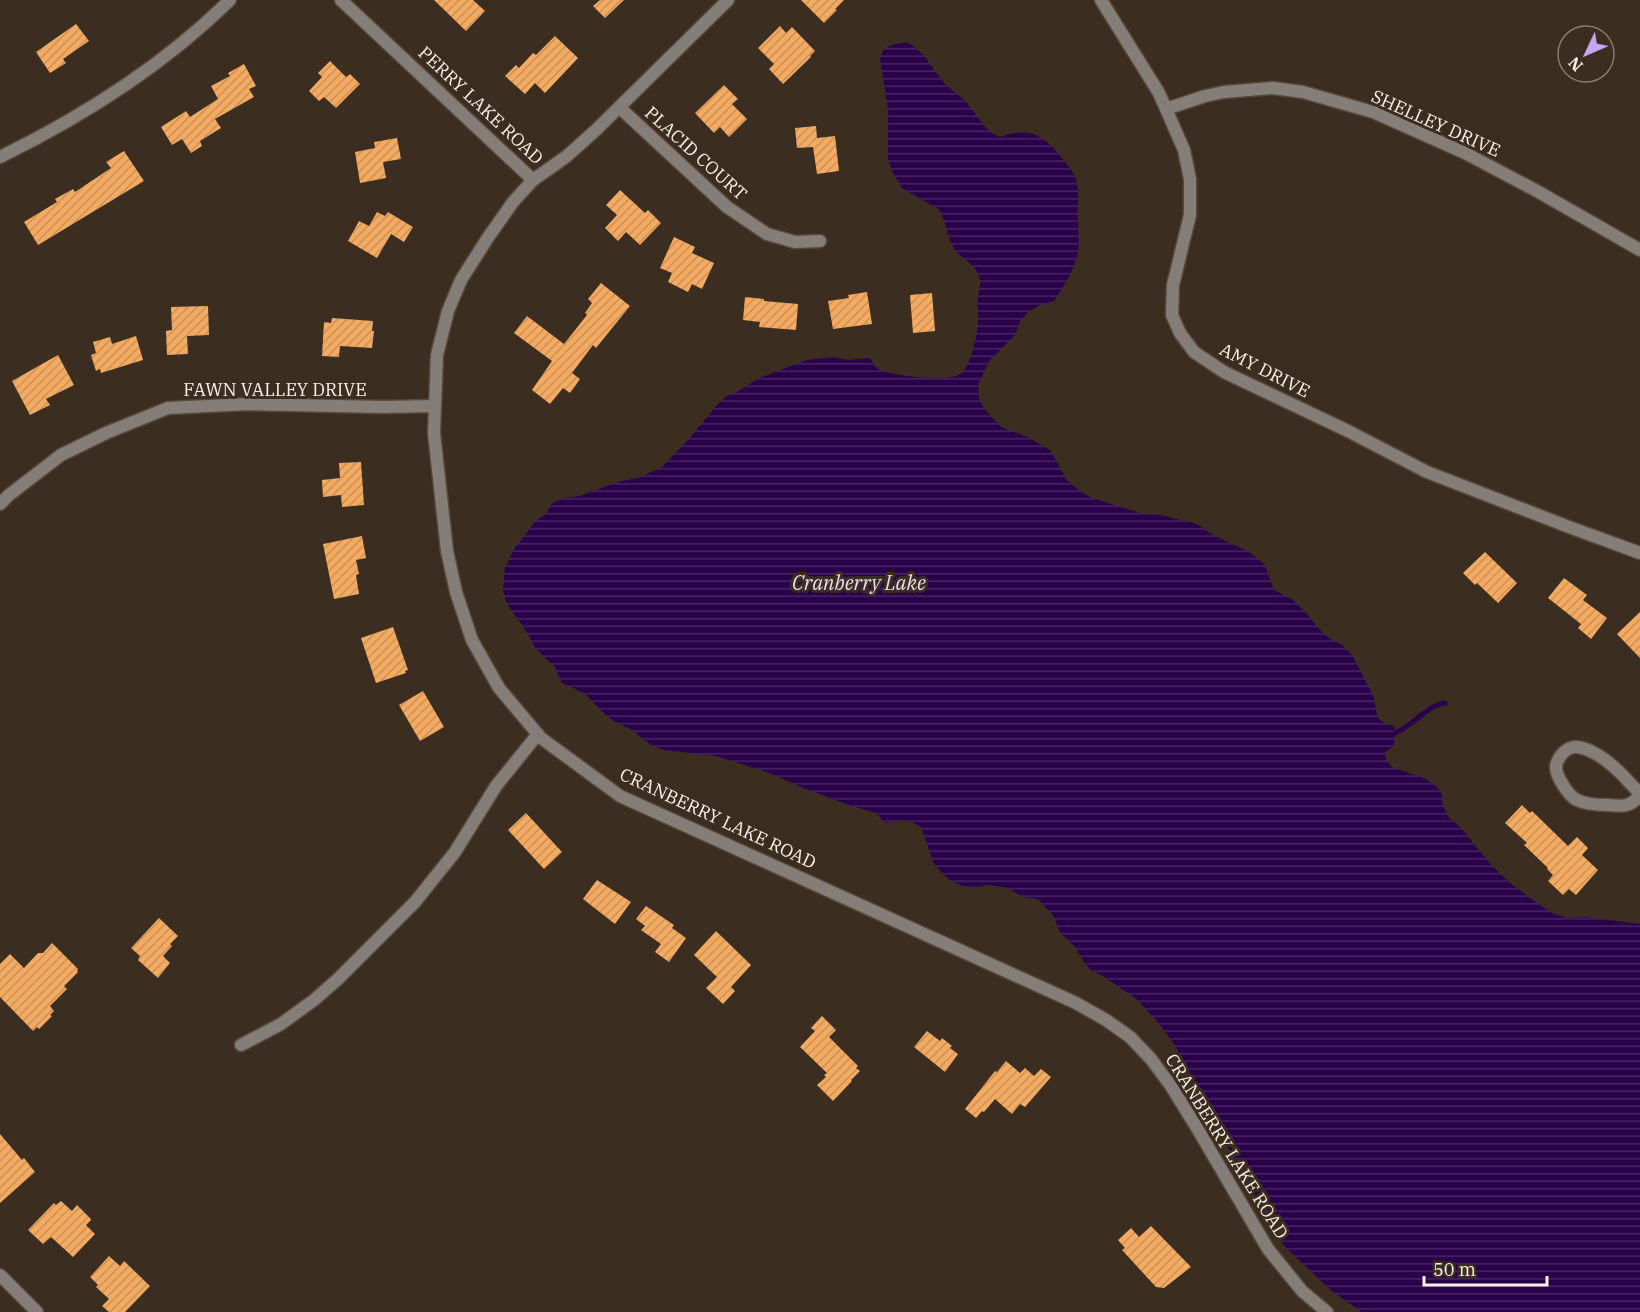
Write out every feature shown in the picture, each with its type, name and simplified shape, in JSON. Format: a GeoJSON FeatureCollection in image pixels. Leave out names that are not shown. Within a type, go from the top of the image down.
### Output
{"type":"FeatureCollection","features":[{"type":"Feature","properties":{"kind":"street"},"geometry":{"type":"LineString","coordinates":[[0,157],[81,114],[138,78],[211,19],[230,0]]}},
{"type":"Feature","properties":{"kind":"street","name":"PERRY LAKE ROAD"},"geometry":{"type":"LineString","coordinates":[[341,0],[533,180],[567,156],[728,0]]}},
{"type":"Feature","properties":{"kind":"street","name":"AMY DRIVE"},"geometry":{"type":"LineString","coordinates":[[1101,0],[1159,93],[1184,150],[1190,179],[1190,215],[1173,285],[1172,315],[1180,333],[1194,352],[1224,372],[1348,431],[1427,472],[1640,553]]}},
{"type":"Feature","properties":{"kind":"street","name":"SHELLEY DRIVE"},"geometry":{"type":"LineString","coordinates":[[1166,109],[1224,92],[1273,88],[1303,92],[1373,112],[1537,190],[1640,250]]}},
{"type":"Feature","properties":{"kind":"street","name":"PLACID COURT"},"geometry":{"type":"LineString","coordinates":[[619,107],[727,207],[743,218],[767,234],[795,242],[820,241]]}},
{"type":"Feature","properties":{"kind":"street","name":"CRANBERRY LAKE ROAD"},"geometry":{"type":"LineString","coordinates":[[533,180],[507,211],[461,280],[448,311],[437,355],[434,433],[447,551],[456,592],[472,640],[499,688],[541,738],[620,796],[1076,1002],[1130,1037],[1151,1059],[1171,1086],[1268,1249],[1302,1291],[1327,1312]]}},
{"type":"Feature","properties":{"kind":"street","name":"FAWN VALLEY DRIVE"},"geometry":{"type":"LineString","coordinates":[[0,504],[61,456],[106,432],[168,408],[248,404],[435,406]]}},
{"type":"Feature","properties":{"kind":"street"},"geometry":{"type":"LineString","coordinates":[[241,1045],[281,1024],[306,1006],[338,980],[408,910],[455,852],[496,786],[538,734]]}},
{"type":"Feature","properties":{"kind":"street"},"geometry":{"type":"LineString","coordinates":[[1568,748],[1582,748],[1603,758],[1640,794],[1634,803],[1625,806],[1591,804],[1575,798],[1566,789],[1556,766],[1568,748]]}},
{"type":"Feature","properties":{"kind":"street"},"geometry":{"type":"LineString","coordinates":[[0,1275],[37,1312]]}},
{"type":"Feature","properties":{"kind":"water","name":"Cranberry Lake"},"geometry":{"type":"Polygon","coordinates":[[[906,42],[922,54],[944,82],[965,101],[990,132],[1001,137],[1020,132],[1036,135],[1056,151],[1072,170],[1076,180],[1079,244],[1077,258],[1069,278],[1054,301],[1028,312],[1020,321],[1015,335],[989,361],[978,385],[979,399],[986,411],[1001,427],[1027,437],[1050,450],[1066,479],[1092,498],[1140,513],[1161,515],[1193,523],[1251,553],[1265,565],[1274,590],[1293,600],[1319,629],[1352,655],[1374,697],[1379,719],[1395,728],[1394,746],[1385,752],[1386,759],[1392,767],[1426,779],[1437,787],[1441,792],[1443,806],[1449,818],[1460,827],[1491,865],[1510,883],[1552,913],[1566,918],[1586,917],[1640,924],[1640,1312],[1362,1312],[1333,1292],[1286,1248],[1267,1221],[1173,1042],[1138,1000],[1086,965],[1075,947],[1060,932],[1053,915],[1038,899],[1023,897],[1003,887],[963,886],[948,879],[934,864],[921,827],[910,822],[885,823],[876,813],[803,788],[770,773],[716,756],[664,750],[651,745],[631,729],[607,716],[584,693],[562,683],[555,667],[536,649],[507,604],[503,591],[505,568],[514,549],[535,522],[547,513],[551,504],[564,498],[580,496],[618,482],[638,478],[662,467],[717,405],[727,396],[759,378],[807,360],[833,357],[848,360],[870,358],[878,369],[884,372],[921,377],[947,378],[962,373],[965,369],[977,333],[979,275],[954,248],[940,210],[902,188],[888,159],[888,109],[880,58],[884,49],[906,42]]]}},
{"type":"Feature","properties":{"kind":"building"},"geometry":{"type":"Polygon","coordinates":[[[434,0],[473,0],[485,11],[466,31],[434,0]]]}},
{"type":"Feature","properties":{"kind":"building"},"geometry":{"type":"Polygon","coordinates":[[[600,0],[624,0],[605,18],[593,6],[600,0]]]}},
{"type":"Feature","properties":{"kind":"building"},"geometry":{"type":"Polygon","coordinates":[[[801,0],[844,0],[824,23],[801,0]]]}},
{"type":"Feature","properties":{"kind":"building"},"geometry":{"type":"Polygon","coordinates":[[[76,24],[89,41],[63,59],[66,63],[50,73],[36,52],[76,24]]]}},
{"type":"Feature","properties":{"kind":"building"},"geometry":{"type":"Polygon","coordinates":[[[780,26],[786,33],[792,27],[815,51],[783,84],[769,69],[774,64],[758,48],[780,26]]]}},
{"type":"Feature","properties":{"kind":"building"},"geometry":{"type":"Polygon","coordinates":[[[555,36],[578,58],[545,93],[535,83],[525,94],[505,76],[516,65],[519,68],[533,53],[536,55],[555,36]]]}},
{"type":"Feature","properties":{"kind":"building"},"geometry":{"type":"Polygon","coordinates":[[[330,61],[346,77],[350,74],[360,84],[336,108],[324,97],[319,101],[309,91],[322,77],[318,73],[330,61]]]}},
{"type":"Feature","properties":{"kind":"building"},"geometry":{"type":"Polygon","coordinates":[[[244,64],[256,86],[249,89],[254,97],[215,119],[221,128],[200,141],[202,146],[191,153],[182,139],[172,145],[161,127],[186,111],[190,117],[218,99],[211,86],[230,76],[228,73],[244,64]]]}},
{"type":"Feature","properties":{"kind":"building"},"geometry":{"type":"Polygon","coordinates":[[[724,85],[738,99],[732,104],[747,119],[729,137],[720,127],[714,133],[695,113],[724,85]]]}},
{"type":"Feature","properties":{"kind":"building"},"geometry":{"type":"Polygon","coordinates":[[[816,126],[817,138],[835,136],[839,171],[817,174],[813,147],[797,148],[795,128],[816,126]]]}},
{"type":"Feature","properties":{"kind":"building"},"geometry":{"type":"Polygon","coordinates":[[[397,138],[401,159],[383,162],[386,178],[360,183],[355,152],[375,148],[374,142],[397,138]]]}},
{"type":"Feature","properties":{"kind":"building"},"geometry":{"type":"Polygon","coordinates":[[[124,151],[144,181],[38,245],[24,222],[57,202],[55,199],[73,189],[75,192],[111,168],[106,162],[124,151]]]}},
{"type":"Feature","properties":{"kind":"building"},"geometry":{"type":"Polygon","coordinates":[[[620,190],[645,213],[648,210],[661,223],[640,245],[626,232],[618,241],[605,228],[617,215],[606,205],[620,190]]]}},
{"type":"Feature","properties":{"kind":"building"},"geometry":{"type":"Polygon","coordinates":[[[377,212],[385,216],[388,212],[413,227],[404,242],[391,234],[377,258],[348,241],[359,221],[369,226],[377,212]]]}},
{"type":"Feature","properties":{"kind":"building"},"geometry":{"type":"Polygon","coordinates":[[[674,237],[695,247],[692,253],[714,263],[702,289],[692,284],[688,292],[668,282],[672,273],[660,268],[674,237]]]}},
{"type":"Feature","properties":{"kind":"building"},"geometry":{"type":"Polygon","coordinates":[[[601,283],[630,306],[596,348],[593,345],[572,373],[580,379],[570,393],[563,388],[550,404],[532,390],[552,361],[514,333],[527,316],[564,344],[587,315],[585,313],[592,303],[588,299],[601,283]]]}},
{"type":"Feature","properties":{"kind":"building"},"geometry":{"type":"Polygon","coordinates":[[[867,292],[872,324],[833,329],[828,301],[867,292]]]}},
{"type":"Feature","properties":{"kind":"building"},"geometry":{"type":"Polygon","coordinates":[[[932,293],[935,331],[913,333],[910,295],[932,293]]]}},
{"type":"Feature","properties":{"kind":"building"},"geometry":{"type":"Polygon","coordinates":[[[745,297],[798,304],[796,330],[759,327],[760,322],[743,320],[745,297]]]}},
{"type":"Feature","properties":{"kind":"building"},"geometry":{"type":"Polygon","coordinates":[[[208,306],[209,335],[187,336],[188,354],[167,355],[166,331],[172,330],[171,307],[208,306]]]}},
{"type":"Feature","properties":{"kind":"building"},"geometry":{"type":"Polygon","coordinates":[[[332,318],[373,321],[372,348],[340,346],[339,357],[322,356],[324,322],[331,323],[332,318]]]}},
{"type":"Feature","properties":{"kind":"building"},"geometry":{"type":"Polygon","coordinates":[[[136,336],[143,360],[101,373],[100,369],[96,371],[91,355],[96,353],[93,342],[110,337],[112,344],[136,336]]]}},
{"type":"Feature","properties":{"kind":"building"},"geometry":{"type":"Polygon","coordinates":[[[58,355],[74,385],[46,399],[50,405],[30,415],[12,381],[58,355]]]}},
{"type":"Feature","properties":{"kind":"building"},"geometry":{"type":"Polygon","coordinates":[[[361,462],[364,505],[342,507],[341,495],[323,497],[322,480],[340,478],[339,463],[361,462]]]}},
{"type":"Feature","properties":{"kind":"building"},"geometry":{"type":"Polygon","coordinates":[[[362,536],[366,558],[356,560],[359,594],[334,599],[323,544],[362,536]]]}},
{"type":"Feature","properties":{"kind":"building"},"geometry":{"type":"Polygon","coordinates":[[[1485,552],[1517,583],[1498,603],[1463,573],[1485,552]]]}},
{"type":"Feature","properties":{"kind":"building"},"geometry":{"type":"Polygon","coordinates":[[[1564,578],[1587,595],[1583,600],[1607,618],[1591,639],[1578,628],[1581,624],[1548,598],[1564,578]]]}},
{"type":"Feature","properties":{"kind":"building"},"geometry":{"type":"Polygon","coordinates":[[[1640,612],[1640,658],[1617,634],[1640,612]]]}},
{"type":"Feature","properties":{"kind":"building"},"geometry":{"type":"Polygon","coordinates":[[[393,627],[408,670],[405,671],[406,673],[376,683],[361,638],[393,627]]]}},
{"type":"Feature","properties":{"kind":"building"},"geometry":{"type":"Polygon","coordinates":[[[423,691],[444,727],[420,741],[399,705],[423,691]]]}},
{"type":"Feature","properties":{"kind":"building"},"geometry":{"type":"Polygon","coordinates":[[[1522,805],[1530,813],[1532,811],[1568,846],[1577,837],[1588,848],[1582,855],[1598,870],[1576,895],[1569,889],[1563,895],[1548,881],[1553,875],[1548,868],[1524,845],[1527,843],[1505,823],[1522,805]]]}},
{"type":"Feature","properties":{"kind":"building"},"geometry":{"type":"Polygon","coordinates":[[[526,813],[562,852],[544,869],[508,830],[526,813]]]}},
{"type":"Feature","properties":{"kind":"building"},"geometry":{"type":"Polygon","coordinates":[[[597,880],[631,902],[615,924],[583,899],[597,880]]]}},
{"type":"Feature","properties":{"kind":"building"},"geometry":{"type":"Polygon","coordinates":[[[646,906],[674,925],[672,928],[686,938],[669,962],[655,952],[661,944],[641,930],[645,926],[636,919],[646,906]]]}},
{"type":"Feature","properties":{"kind":"building"},"geometry":{"type":"Polygon","coordinates":[[[159,918],[178,936],[163,956],[170,963],[158,978],[138,960],[140,956],[131,948],[159,918]]]}},
{"type":"Feature","properties":{"kind":"building"},"geometry":{"type":"Polygon","coordinates":[[[716,931],[751,965],[731,987],[735,991],[723,1004],[706,988],[717,977],[694,955],[716,931]]]}},
{"type":"Feature","properties":{"kind":"building"},"geometry":{"type":"Polygon","coordinates":[[[52,943],[78,969],[78,972],[64,986],[67,989],[50,1006],[54,1011],[50,1015],[52,1016],[39,1029],[37,1027],[33,1031],[0,997],[0,964],[10,954],[24,968],[38,953],[43,953],[52,943]]]}},
{"type":"Feature","properties":{"kind":"building"},"geometry":{"type":"Polygon","coordinates":[[[822,1016],[836,1030],[829,1037],[858,1066],[856,1068],[860,1071],[833,1101],[817,1085],[827,1073],[800,1047],[815,1031],[811,1028],[822,1016]]]}},
{"type":"Feature","properties":{"kind":"building"},"geometry":{"type":"Polygon","coordinates":[[[927,1031],[940,1041],[942,1038],[958,1054],[945,1072],[914,1047],[927,1031]]]}},
{"type":"Feature","properties":{"kind":"building"},"geometry":{"type":"Polygon","coordinates":[[[1006,1061],[1020,1073],[1025,1068],[1034,1076],[1041,1069],[1051,1077],[1025,1107],[1020,1104],[1012,1114],[995,1099],[976,1118],[965,1109],[995,1071],[997,1072],[1006,1061]]]}},
{"type":"Feature","properties":{"kind":"building"},"geometry":{"type":"Polygon","coordinates":[[[0,1134],[35,1172],[0,1203],[0,1134]]]}},
{"type":"Feature","properties":{"kind":"building"},"geometry":{"type":"Polygon","coordinates":[[[61,1201],[72,1211],[77,1205],[90,1218],[91,1220],[86,1225],[95,1234],[73,1257],[51,1237],[43,1244],[28,1230],[54,1203],[56,1205],[61,1201]]]}},
{"type":"Feature","properties":{"kind":"building"},"geometry":{"type":"Polygon","coordinates":[[[1151,1226],[1191,1267],[1164,1288],[1156,1287],[1122,1250],[1125,1248],[1118,1240],[1131,1228],[1139,1237],[1151,1226]]]}},
{"type":"Feature","properties":{"kind":"building"},"geometry":{"type":"Polygon","coordinates":[[[109,1256],[120,1266],[124,1261],[150,1286],[125,1312],[109,1312],[102,1306],[109,1299],[96,1287],[98,1285],[90,1277],[109,1256]]]}},
{"type":"Feature","properties":{"kind":"waterway"},"geometry":{"type":"LineString","coordinates":[[1395,733],[1432,708],[1445,703]]}}]}
